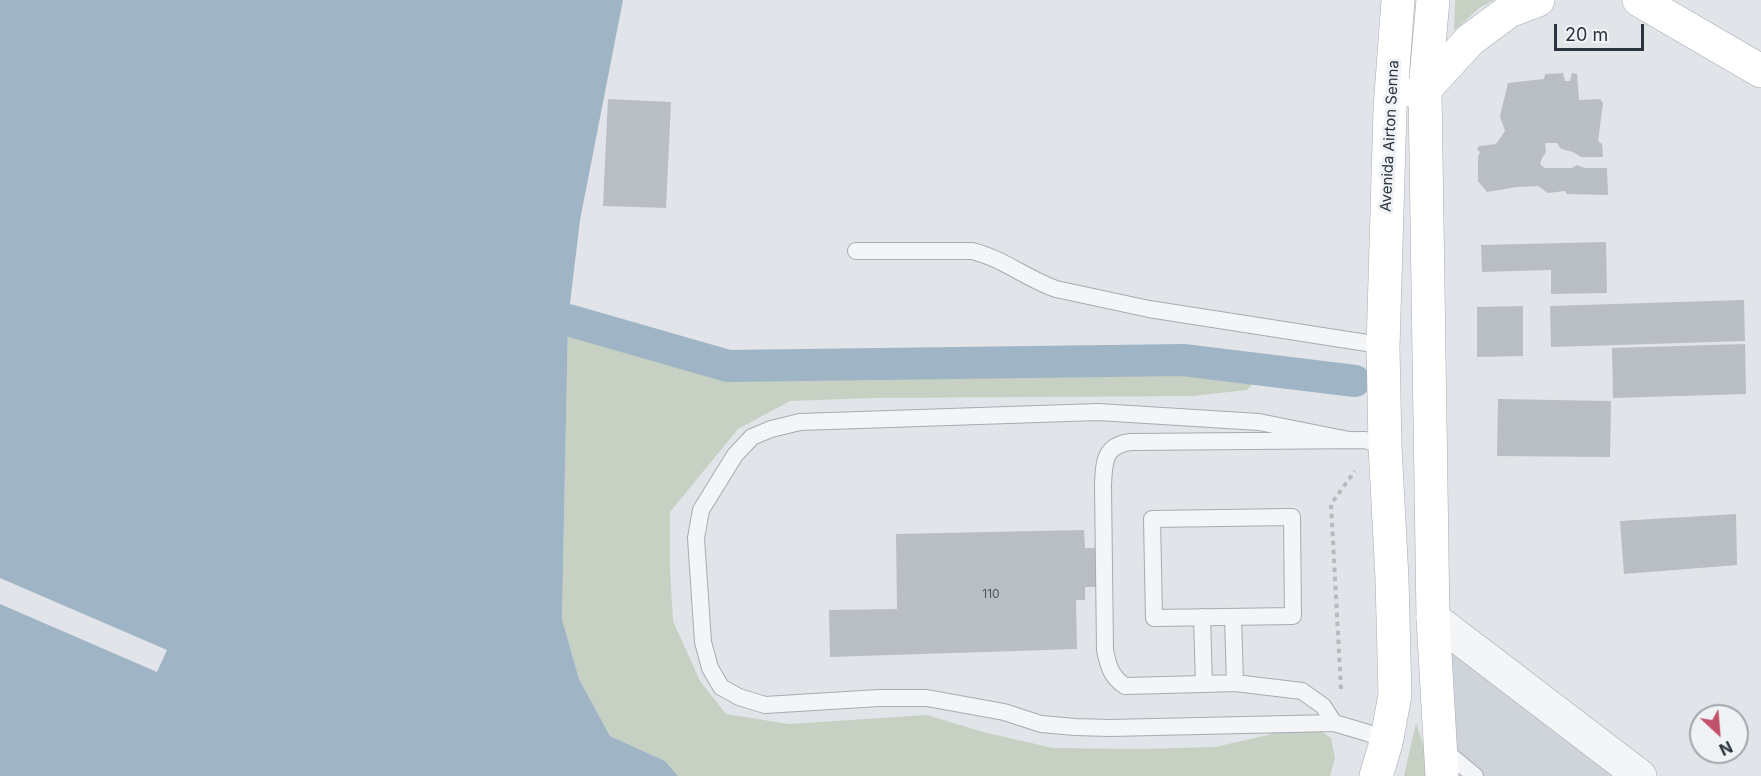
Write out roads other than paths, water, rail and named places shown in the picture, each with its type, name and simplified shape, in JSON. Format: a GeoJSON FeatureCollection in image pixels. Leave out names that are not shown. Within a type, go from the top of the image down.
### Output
{"type":"FeatureCollection","features":[{"type":"Feature","properties":{"kind":"main road","name":"Avenida Airton Senna"},"geometry":{"type":"LineString","coordinates":[[1377,776],[1395,696],[1383,346],[1390,109],[1398,0]]}},
{"type":"Feature","properties":{"kind":"main road"},"geometry":{"type":"LineString","coordinates":[[1433,0],[1425,88],[1433,618],[1441,762]]}},
{"type":"Feature","properties":{"kind":"main road"},"geometry":{"type":"LineString","coordinates":[[1390,109],[1425,88],[1470,40],[1509,11],[1538,0]]}},
{"type":"Feature","properties":{"kind":"main road"},"geometry":{"type":"LineString","coordinates":[[1639,0],[1761,71]]}},
{"type":"Feature","properties":{"kind":"main road"},"geometry":{"type":"LineString","coordinates":[[1385,446],[1409,472],[1416,485],[1432,555]]}},
{"type":"Feature","properties":{"kind":"street"},"geometry":{"type":"LineString","coordinates":[[1433,618],[1640,776]]}},
{"type":"Feature","properties":{"kind":"lane"},"geometry":{"type":"LineString","coordinates":[[856,251],[972,251],[984,254],[1041,284],[1056,289],[1149,309],[1383,346]]}},
{"type":"Feature","properties":{"kind":"lane"},"geometry":{"type":"LineString","coordinates":[[1349,440],[1259,422],[1098,412],[800,422],[771,429],[752,438],[735,455],[701,510],[696,538],[703,642],[710,668],[721,687],[739,697],[765,705],[879,698],[927,698],[1004,712],[1041,724],[1075,727],[1334,723],[1368,733],[1386,743]]}},
{"type":"Feature","properties":{"kind":"lane"},"geometry":{"type":"LineString","coordinates":[[1334,723],[1323,706],[1302,691],[1234,683],[1125,686],[1116,681],[1109,668],[1105,650],[1104,465],[1112,449],[1123,443],[1131,442],[1365,440],[1385,446]]}},
{"type":"Feature","properties":{"kind":"lane"},"geometry":{"type":"LineString","coordinates":[[1292,517],[1293,616],[1233,617],[1154,618],[1152,519],[1292,517]]}},
{"type":"Feature","properties":{"kind":"lane"},"geometry":{"type":"LineString","coordinates":[[1202,617],[1203,684]]}},
{"type":"Feature","properties":{"kind":"lane"},"geometry":{"type":"LineString","coordinates":[[1233,617],[1234,683]]}},
{"type":"Feature","properties":{"kind":"lane"},"geometry":{"type":"LineString","coordinates":[[1441,762],[1475,776]]}},
{"type":"Feature","properties":{"kind":"water"},"geometry":{"type":"Polygon","coordinates":[[[0,0],[623,0],[580,220],[568,320],[562,619],[579,679],[610,736],[665,761],[678,776],[0,776],[0,604],[157,672],[167,650],[0,578],[0,0]]]}},
{"type":"Feature","properties":{"kind":"waterway"},"geometry":{"type":"LineString","coordinates":[[568,320],[728,366],[1183,360],[1355,381]]}}]}
